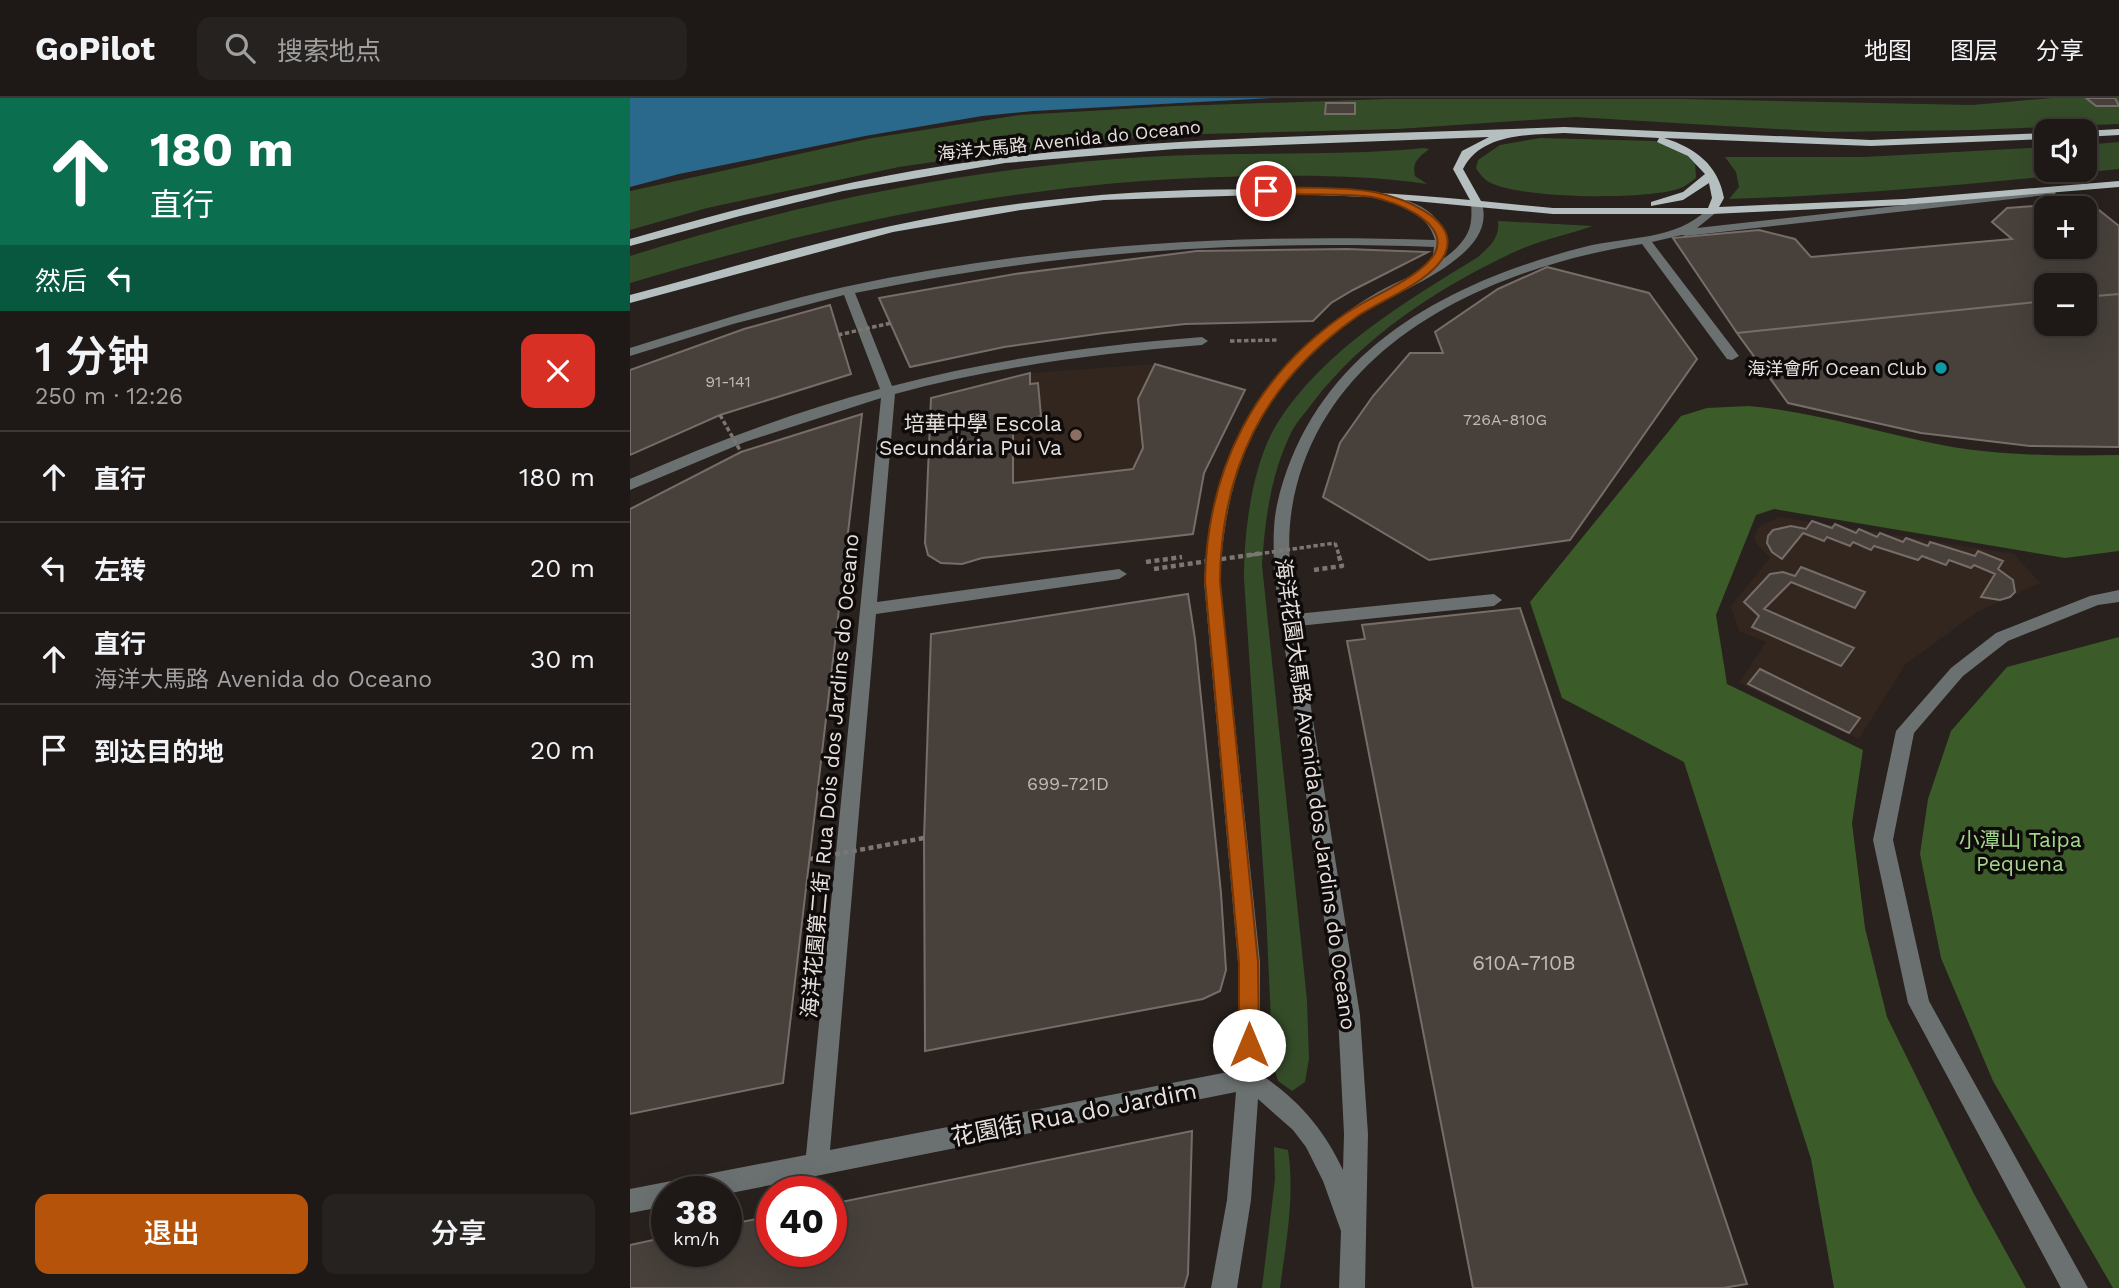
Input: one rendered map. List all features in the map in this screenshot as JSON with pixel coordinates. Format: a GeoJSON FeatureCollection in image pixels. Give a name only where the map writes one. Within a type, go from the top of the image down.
{"type":"FeatureCollection","features":[{"type":"Feature","properties":{"kind":"main road"},"geometry":{"type":"LineString","coordinates":[[2097,133],[2119,132]]}},
{"type":"Feature","properties":{"kind":"main road"},"geometry":{"type":"LineString","coordinates":[[1477,203],[1458,170],[1462,157],[1484,141],[1520,133],[1623,133],[1871,143],[2034,136]]}},
{"type":"Feature","properties":{"kind":"main road","name":"海洋大馬路 Avenida do Oceano"},"geometry":{"type":"LineString","coordinates":[[630,243],[799,197],[931,170],[1185,144],[1346,141],[1520,133]]}},
{"type":"Feature","properties":{"kind":"main road"},"geometry":{"type":"LineString","coordinates":[[630,299],[892,229],[1021,207],[1104,197],[1200,192],[1372,194],[1553,211],[1712,211],[1718,198],[1711,173],[1699,159],[1673,144],[1623,133]]}},
{"type":"Feature","properties":{"kind":"main road"},"geometry":{"type":"LineString","coordinates":[[1614,211],[1676,199],[1699,188],[1711,173]]}},
{"type":"Feature","properties":{"kind":"main road","name":"海洋花園大馬路 Avenida dos Jardins do Oceano"},"geometry":{"type":"LineString","coordinates":[[1712,211],[1904,202],[2073,190],[2119,184]]}},
{"type":"Feature","properties":{"kind":"street"},"geometry":{"type":"LineString","coordinates":[[1732,356],[1653,237],[2073,190]]}},
{"type":"Feature","properties":{"kind":"street"},"geometry":{"type":"LineString","coordinates":[[1372,194],[1401,202],[1424,214],[1439,229],[1442,244],[1434,262],[1414,278]]}},
{"type":"Feature","properties":{"kind":"street"},"geometry":{"type":"LineString","coordinates":[[1224,1288],[1239,1200],[1248,1079],[1249,962],[1213,594],[1213,553],[1219,506],[1228,471],[1242,440],[1258,411],[1278,384],[1320,340],[1350,315],[1438,266],[1466,244],[1475,232],[1477,203]]}},
{"type":"Feature","properties":{"kind":"street","name":"海洋花園大馬路 Avenida dos Jardins do Oceano"},"geometry":{"type":"LineString","coordinates":[[1353,1279],[1356,1134],[1349,1015],[1282,574],[1284,507],[1292,476],[1316,420],[1352,373],[1396,332],[1440,304],[1478,285],[1571,253],[1690,227],[1712,211]]}},
{"type":"Feature","properties":{"kind":"street"},"geometry":{"type":"LineString","coordinates":[[630,352],[746,316],[848,290],[992,262],[1147,244],[1301,238],[1442,244]]}},
{"type":"Feature","properties":{"kind":"street"},"geometry":{"type":"LineString","coordinates":[[848,290],[888,392]]}},
{"type":"Feature","properties":{"kind":"street"},"geometry":{"type":"LineString","coordinates":[[630,485],[797,416],[888,392],[975,371],[1087,351],[1202,341]]}},
{"type":"Feature","properties":{"kind":"street","name":"海洋花園第二街 Rua Dois dos Jardins do Oceano"},"geometry":{"type":"LineString","coordinates":[[817,1164],[888,392]]}},
{"type":"Feature","properties":{"kind":"street"},"geometry":{"type":"LineString","coordinates":[[868,609],[1119,574]]}},
{"type":"Feature","properties":{"kind":"street"},"geometry":{"type":"LineString","coordinates":[[2075,1288],[1919,1003],[1883,840],[1905,731],[1957,672],[2002,638],[2026,626],[2096,600],[2119,596]]}},
{"type":"Feature","properties":{"kind":"street"},"geometry":{"type":"LineString","coordinates":[[1289,621],[1494,600]]}},
{"type":"Feature","properties":{"kind":"street"},"geometry":{"type":"LineString","coordinates":[[1248,1079],[1292,1111],[1331,1166],[1351,1237],[1353,1279]]}},
{"type":"Feature","properties":{"kind":"street","name":"花園街 Rua do Jardim"},"geometry":{"type":"LineString","coordinates":[[742,1179],[1248,1079]]}},
{"type":"Feature","properties":{"kind":"street"},"geometry":{"type":"LineString","coordinates":[[630,1201],[651,1197]]}},
{"type":"Feature","properties":{"kind":"path"},"geometry":{"type":"LineString","coordinates":[[838,335],[891,323]]}},
{"type":"Feature","properties":{"kind":"path"},"geometry":{"type":"LineString","coordinates":[[1202,341],[1320,340]]}},
{"type":"Feature","properties":{"kind":"path"},"geometry":{"type":"LineString","coordinates":[[720,415],[741,452]]}},
{"type":"Feature","properties":{"kind":"path"},"geometry":{"type":"LineString","coordinates":[[1154,569],[1335,543],[1342,566]]}},
{"type":"Feature","properties":{"kind":"path"},"geometry":{"type":"LineString","coordinates":[[1119,574],[1118,566],[1213,553]]}},
{"type":"Feature","properties":{"kind":"path"},"geometry":{"type":"LineString","coordinates":[[810,859],[924,838]]}},
{"type":"Feature","properties":{"kind":"shaded area","name":"培華中學 Escola Secundária Pui Va"},"geometry":{"type":"Polygon","coordinates":[[[1155,364],[1245,390],[1204,473],[1193,534],[982,558],[962,564],[941,563],[928,555],[925,543],[931,398],[1030,373],[1155,364]]]}},
{"type":"Feature","properties":{"kind":"shaded area"},"geometry":{"type":"Polygon","coordinates":[[[1780,517],[2014,554],[2040,583],[1977,612],[1905,665],[1859,739],[1739,683],[1766,642],[1739,631],[1731,606],[1770,558],[1756,543],[1754,536],[1760,526],[1780,517]]]}},
{"type":"Feature","properties":{"kind":"green space"},"geometry":{"type":"Polygon","coordinates":[[[2052,98],[2119,98],[2119,124],[2097,125],[2097,119],[2034,119],[2034,127],[1827,132],[1575,117],[1398,129],[1165,135],[1001,152],[899,167],[707,208],[630,230],[630,191],[872,138],[1019,115],[1175,106],[1388,99],[1683,99],[1972,105],[2052,98]]]}},
{"type":"Feature","properties":{"kind":"green space"},"geometry":{"type":"Polygon","coordinates":[[[1540,138],[1655,141],[1680,151],[1695,161],[1696,178],[1681,188],[1661,193],[1559,195],[1496,185],[1484,178],[1476,168],[1478,160],[1500,145],[1540,138]]]}},
{"type":"Feature","properties":{"kind":"green space"},"geometry":{"type":"Polygon","coordinates":[[[2119,142],[2119,169],[2097,171],[2097,144],[2119,142]]]}},
{"type":"Feature","properties":{"kind":"green space"},"geometry":{"type":"Polygon","coordinates":[[[2034,148],[2034,178],[1827,195],[1729,199],[1739,187],[1736,172],[1725,157],[1864,157],[2034,148]]]}},
{"type":"Feature","properties":{"kind":"green space"},"geometry":{"type":"Polygon","coordinates":[[[1429,149],[1417,161],[1414,171],[1415,176],[1427,184],[1350,177],[1273,176],[1145,181],[1070,188],[922,210],[776,243],[630,283],[630,256],[820,204],[948,179],[1079,162],[1144,157],[1429,149]]]}},
{"type":"Feature","properties":{"kind":"green space"},"geometry":{"type":"Polygon","coordinates":[[[1498,221],[1593,226],[1531,245],[1484,267],[1430,298],[1379,335],[1334,377],[1297,424],[1285,447],[1274,480],[1267,513],[1262,565],[1307,1000],[1309,1059],[1305,1082],[1292,1091],[1278,1081],[1273,1064],[1244,578],[1251,498],[1269,439],[1297,396],[1319,372],[1368,329],[1478,257],[1496,237],[1498,221]]]}},
{"type":"Feature","properties":{"kind":"green space"},"geometry":{"type":"Polygon","coordinates":[[[1748,406],[1818,416],[1955,447],[2002,453],[2119,455],[2119,551],[2065,558],[1774,509],[1756,515],[1716,615],[1727,684],[1863,750],[1852,823],[1865,928],[1887,1017],[1974,1194],[2026,1288],[1834,1288],[1811,1159],[1684,762],[1562,698],[1530,602],[1681,416],[1707,408],[1748,406]]]}},
{"type":"Feature","properties":{"kind":"green space","name":"小潭山 Taipa Pequena"},"geometry":{"type":"Polygon","coordinates":[[[2119,637],[2119,1288],[2113,1288],[1993,1081],[1941,958],[1920,854],[1928,799],[1951,731],[2007,667],[2119,637]]]}},
{"type":"Feature","properties":{"kind":"green space"},"geometry":{"type":"Polygon","coordinates":[[[1274,1147],[1288,1150],[1291,1184],[1289,1219],[1280,1288],[1262,1288],[1275,1179],[1274,1147]]]}},
{"type":"Feature","properties":{"kind":"water"},"geometry":{"type":"Polygon","coordinates":[[[630,98],[1272,98],[982,116],[865,136],[679,174],[630,187],[630,98]]]}},
{"type":"Feature","properties":{"kind":"building"},"geometry":{"type":"Polygon","coordinates":[[[2086,98],[2115,98],[2119,106],[2096,106],[2086,98]]]}},
{"type":"Feature","properties":{"kind":"building"},"geometry":{"type":"Polygon","coordinates":[[[1326,103],[1355,103],[1355,114],[1325,114],[1326,103]]]}},
{"type":"Feature","properties":{"kind":"building"},"geometry":{"type":"Polygon","coordinates":[[[2034,206],[2034,259],[2097,259],[2097,208],[2119,226],[2119,294],[2097,296],[2097,273],[2034,273],[2034,302],[1737,333],[1673,238],[1759,230],[1795,239],[1811,257],[2012,239],[1992,222],[2007,208],[2034,206]]]}},
{"type":"Feature","properties":{"kind":"building"},"geometry":{"type":"Polygon","coordinates":[[[1347,249],[1428,252],[1331,303],[1313,321],[1185,324],[1104,333],[1004,347],[910,367],[879,298],[1015,274],[1197,251],[1347,249]]]}},
{"type":"Feature","properties":{"kind":"building"},"geometry":{"type":"Polygon","coordinates":[[[1547,267],[1649,293],[1697,359],[1570,540],[1429,560],[1323,497],[1340,443],[1373,396],[1410,353],[1443,353],[1435,332],[1498,289],[1547,267]]]}},
{"type":"Feature","properties":{"kind":"building","name":"海洋會所 Ocean Club"},"geometry":{"type":"Polygon","coordinates":[[[2119,294],[2119,447],[2030,446],[1921,433],[1788,403],[1737,333],[2034,302],[2034,336],[2097,336],[2097,296],[2119,294]]]}},
{"type":"Feature","properties":{"kind":"building"},"geometry":{"type":"Polygon","coordinates":[[[830,305],[851,374],[720,415],[630,455],[630,370],[744,329],[830,305]]]}},
{"type":"Feature","properties":{"kind":"building","name":"培華中學 Escola Secundária Pui Va"},"geometry":{"type":"Polygon","coordinates":[[[1155,364],[1245,390],[1204,473],[1193,534],[982,558],[962,564],[941,563],[928,555],[925,543],[931,398],[1030,373],[1030,384],[1038,383],[1041,416],[1013,424],[1013,483],[1133,469],[1143,448],[1138,399],[1155,364]]]}},
{"type":"Feature","properties":{"kind":"building"},"geometry":{"type":"Polygon","coordinates":[[[862,414],[783,1083],[630,1114],[630,509],[741,452],[862,414]]]}},
{"type":"Feature","properties":{"kind":"building"},"geometry":{"type":"Polygon","coordinates":[[[1812,521],[1832,528],[1835,524],[1856,533],[1859,529],[1877,537],[1880,533],[1903,542],[1906,538],[1928,546],[1930,542],[1975,556],[1978,551],[2003,561],[1998,569],[2013,580],[2015,592],[2000,600],[1981,597],[1995,574],[1974,565],[1971,568],[1949,560],[1946,565],[1922,556],[1918,560],[1874,546],[1871,550],[1853,542],[1850,546],[1827,537],[1824,541],[1803,533],[1782,559],[1772,552],[1767,543],[1773,530],[1791,526],[1806,529],[1812,521]]]}},
{"type":"Feature","properties":{"kind":"building"},"geometry":{"type":"Polygon","coordinates":[[[1801,567],[1865,592],[1855,608],[1791,582],[1764,609],[1854,648],[1841,666],[1752,627],[1759,616],[1744,602],[1770,574],[1783,572],[1795,576],[1801,567]]]}},
{"type":"Feature","properties":{"kind":"building"},"geometry":{"type":"Polygon","coordinates":[[[1188,594],[1221,893],[1226,970],[1220,991],[1203,999],[925,1051],[924,838],[931,634],[1188,594]]]}},
{"type":"Feature","properties":{"kind":"building"},"geometry":{"type":"Polygon","coordinates":[[[1520,608],[1747,1284],[1723,1288],[1473,1288],[1347,641],[1365,639],[1362,625],[1520,608]]]}},
{"type":"Feature","properties":{"kind":"building"},"geometry":{"type":"Polygon","coordinates":[[[1760,669],[1860,718],[1849,733],[1748,684],[1760,669]]]}},
{"type":"Feature","properties":{"kind":"building"},"geometry":{"type":"Polygon","coordinates":[[[1192,1131],[1188,1274],[1184,1288],[630,1288],[630,1245],[651,1240],[651,1267],[742,1267],[742,1222],[756,1219],[756,1267],[847,1267],[847,1201],[1192,1131]]]}},
{"type":"Feature","properties":{"kind":"place","name":"海洋會所 Ocean Club"},"geometry":{"type":"Point","coordinates":[1941,368]}},
{"type":"Feature","properties":{"kind":"place","name":"培華中學 Escola Secundária Pui Va"},"geometry":{"type":"Point","coordinates":[1076,435]}},
{"type":"Feature","properties":{"kind":"route"},"geometry":{"type":"LineString","coordinates":[[1249,1045],[1249,962],[1212,581],[1213,543],[1219,506],[1228,471],[1242,440],[1258,411],[1278,384],[1310,349],[1350,315],[1425,271],[1434,262],[1442,244],[1439,229],[1433,221],[1414,207],[1401,202],[1372,194],[1266,191]]}}]}
